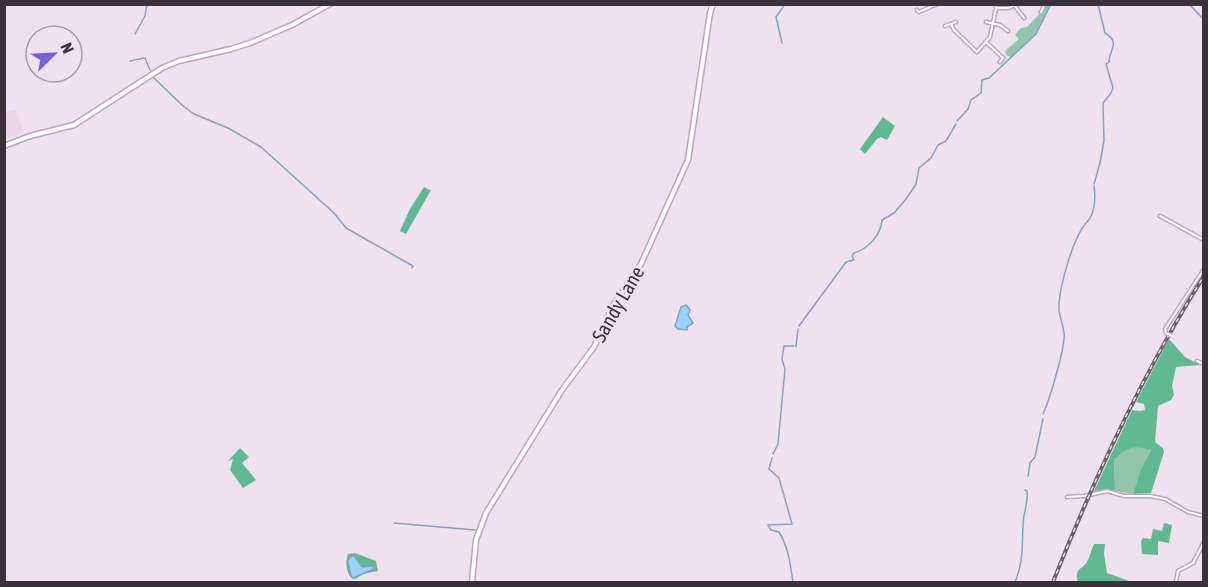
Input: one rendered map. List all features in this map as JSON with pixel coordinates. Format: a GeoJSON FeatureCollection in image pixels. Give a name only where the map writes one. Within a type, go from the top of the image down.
{"type":"FeatureCollection","features":[{"type":"Feature","properties":{"kind":"street"},"geometry":{"type":"LineString","coordinates":[[4,146],[86,119],[162,68],[179,61],[231,50],[292,25],[330,4]]}},
{"type":"Feature","properties":{"kind":"street","name":"Sandy Lane"},"geometry":{"type":"LineString","coordinates":[[472,582],[476,540],[486,513],[562,390],[594,347],[613,306],[641,264],[680,183],[688,160],[713,4]]}},
{"type":"Feature","properties":{"kind":"street"},"geometry":{"type":"LineString","coordinates":[[919,12],[934,5]]}},
{"type":"Feature","properties":{"kind":"street"},"geometry":{"type":"LineString","coordinates":[[951,24],[976,53],[986,42],[994,24],[997,6],[1015,5],[1023,17]]}},
{"type":"Feature","properties":{"kind":"street"},"geometry":{"type":"LineString","coordinates":[[1041,12],[1044,5]]}},
{"type":"Feature","properties":{"kind":"street"},"geometry":{"type":"LineString","coordinates":[[945,26],[956,22]]}},
{"type":"Feature","properties":{"kind":"street"},"geometry":{"type":"LineString","coordinates":[[986,22],[1008,31]]}},
{"type":"Feature","properties":{"kind":"street"},"geometry":{"type":"LineString","coordinates":[[986,42],[1004,57],[1000,62]]}},
{"type":"Feature","properties":{"kind":"street"},"geometry":{"type":"LineString","coordinates":[[1160,216],[1203,240]]}},
{"type":"Feature","properties":{"kind":"street"},"geometry":{"type":"LineString","coordinates":[[1172,336],[1165,329],[1203,269]]}},
{"type":"Feature","properties":{"kind":"street"},"geometry":{"type":"LineString","coordinates":[[1197,361],[1203,364]]}},
{"type":"Feature","properties":{"kind":"street"},"geometry":{"type":"LineString","coordinates":[[1067,497],[1107,491],[1124,496],[1150,496],[1165,499],[1188,512],[1203,516]]}},
{"type":"Feature","properties":{"kind":"street"},"geometry":{"type":"LineString","coordinates":[[1176,582],[1178,571],[1193,563],[1203,542]]}},
{"type":"Feature","properties":{"kind":"shaded area"},"geometry":{"type":"Polygon","coordinates":[[[15,109],[25,133],[5,139],[5,113],[15,109]]]}},
{"type":"Feature","properties":{"kind":"green space"},"geometry":{"type":"Polygon","coordinates":[[[1048,5],[1051,5],[1036,34],[1012,57],[1007,56],[1005,51],[1019,39],[1015,35],[1021,28],[1027,27],[1048,5]]]}},
{"type":"Feature","properties":{"kind":"green space"},"geometry":{"type":"Polygon","coordinates":[[[883,117],[895,126],[887,140],[881,137],[877,139],[865,154],[860,149],[883,117]]]}},
{"type":"Feature","properties":{"kind":"green space"},"geometry":{"type":"Polygon","coordinates":[[[424,187],[431,190],[406,234],[400,231],[424,187]]]}},
{"type":"Feature","properties":{"kind":"green space"},"geometry":{"type":"Polygon","coordinates":[[[1169,339],[1185,357],[1200,365],[1176,367],[1172,386],[1174,395],[1171,400],[1158,406],[1155,442],[1163,448],[1164,452],[1151,493],[1133,494],[1140,471],[1151,450],[1139,448],[1131,448],[1114,460],[1115,491],[1107,489],[1094,491],[1132,410],[1145,410],[1144,404],[1136,402],[1169,339]]]}},
{"type":"Feature","properties":{"kind":"green space"},"geometry":{"type":"Polygon","coordinates":[[[1140,447],[1151,450],[1140,471],[1133,494],[1115,491],[1114,460],[1126,448],[1140,447]]]}},
{"type":"Feature","properties":{"kind":"green space"},"geometry":{"type":"Polygon","coordinates":[[[240,448],[249,457],[242,463],[256,480],[243,488],[230,470],[233,459],[228,461],[240,448]]]}},
{"type":"Feature","properties":{"kind":"green space"},"geometry":{"type":"Polygon","coordinates":[[[1164,523],[1172,525],[1169,543],[1158,541],[1158,555],[1142,554],[1141,541],[1143,538],[1151,539],[1153,529],[1162,531],[1164,523]]]}},
{"type":"Feature","properties":{"kind":"green space"},"geometry":{"type":"Polygon","coordinates":[[[1094,544],[1105,544],[1107,573],[1132,582],[1078,582],[1078,572],[1087,562],[1094,544]]]}},
{"type":"Feature","properties":{"kind":"green space"},"geometry":{"type":"Polygon","coordinates":[[[355,553],[376,561],[378,571],[362,574],[356,579],[351,578],[346,560],[348,554],[355,553]]]}},
{"type":"Feature","properties":{"kind":"water"},"geometry":{"type":"Polygon","coordinates":[[[686,305],[690,310],[688,315],[693,323],[687,327],[687,330],[678,329],[675,326],[681,307],[686,305]]]}},
{"type":"Feature","properties":{"kind":"water"},"geometry":{"type":"Polygon","coordinates":[[[354,556],[362,567],[373,566],[374,569],[353,578],[348,561],[354,556]]]}},
{"type":"Feature","properties":{"kind":"waterway"},"geometry":{"type":"LineString","coordinates":[[135,34],[145,16],[147,4]]}},
{"type":"Feature","properties":{"kind":"waterway"},"geometry":{"type":"LineString","coordinates":[[782,43],[776,17],[785,4]]}},
{"type":"Feature","properties":{"kind":"waterway"},"geometry":{"type":"LineString","coordinates":[[957,121],[968,109],[971,100],[981,93],[982,80],[989,78],[1036,34],[1051,4]]}},
{"type":"Feature","properties":{"kind":"waterway"},"geometry":{"type":"LineString","coordinates":[[1094,184],[1104,141],[1103,103],[1113,88],[1106,64],[1109,62],[1113,43],[1110,36],[1105,33],[1098,4]]}},
{"type":"Feature","properties":{"kind":"waterway"},"geometry":{"type":"LineString","coordinates":[[1189,4],[1204,20]]}},
{"type":"Feature","properties":{"kind":"waterway"},"geometry":{"type":"LineString","coordinates":[[130,61],[144,58]]}},
{"type":"Feature","properties":{"kind":"waterway"},"geometry":{"type":"LineString","coordinates":[[145,58],[150,70]]}},
{"type":"Feature","properties":{"kind":"waterway"},"geometry":{"type":"LineString","coordinates":[[153,77],[194,114],[228,128],[261,147],[334,213],[346,228],[413,266],[412,268]]}},
{"type":"Feature","properties":{"kind":"waterway"},"geometry":{"type":"LineString","coordinates":[[799,326],[846,262],[854,260],[852,256],[854,253],[873,241],[882,220],[894,213],[906,199],[916,184],[919,168],[931,158],[938,145],[946,141],[956,124]]}},
{"type":"Feature","properties":{"kind":"waterway"},"geometry":{"type":"LineString","coordinates":[[1087,222],[1092,215],[1094,205],[1094,186]]}},
{"type":"Feature","properties":{"kind":"waterway"},"geometry":{"type":"LineString","coordinates":[[1043,414],[1064,340],[1059,310],[1064,278],[1071,252],[1086,223]]}},
{"type":"Feature","properties":{"kind":"waterway"},"geometry":{"type":"LineString","coordinates":[[796,347],[798,329]]}},
{"type":"Feature","properties":{"kind":"waterway"},"geometry":{"type":"LineString","coordinates":[[773,454],[778,444],[785,369],[782,359],[784,346],[794,346]]}},
{"type":"Feature","properties":{"kind":"waterway"},"geometry":{"type":"LineString","coordinates":[[1028,476],[1030,463],[1035,457],[1043,419]]}},
{"type":"Feature","properties":{"kind":"waterway"},"geometry":{"type":"LineString","coordinates":[[772,458],[769,469],[779,478],[792,524],[768,525],[771,530],[779,532],[785,544],[793,582]]}},
{"type":"Feature","properties":{"kind":"waterway"},"geometry":{"type":"LineString","coordinates":[[1015,582],[1021,557],[1027,503],[1027,491],[1025,490]]}},
{"type":"Feature","properties":{"kind":"waterway"},"geometry":{"type":"LineString","coordinates":[[394,523],[475,530]]}},
{"type":"Feature","properties":{"kind":"railway"},"geometry":{"type":"LineString","coordinates":[[1053,582],[1086,503],[1140,387],[1204,276]]}}]}
